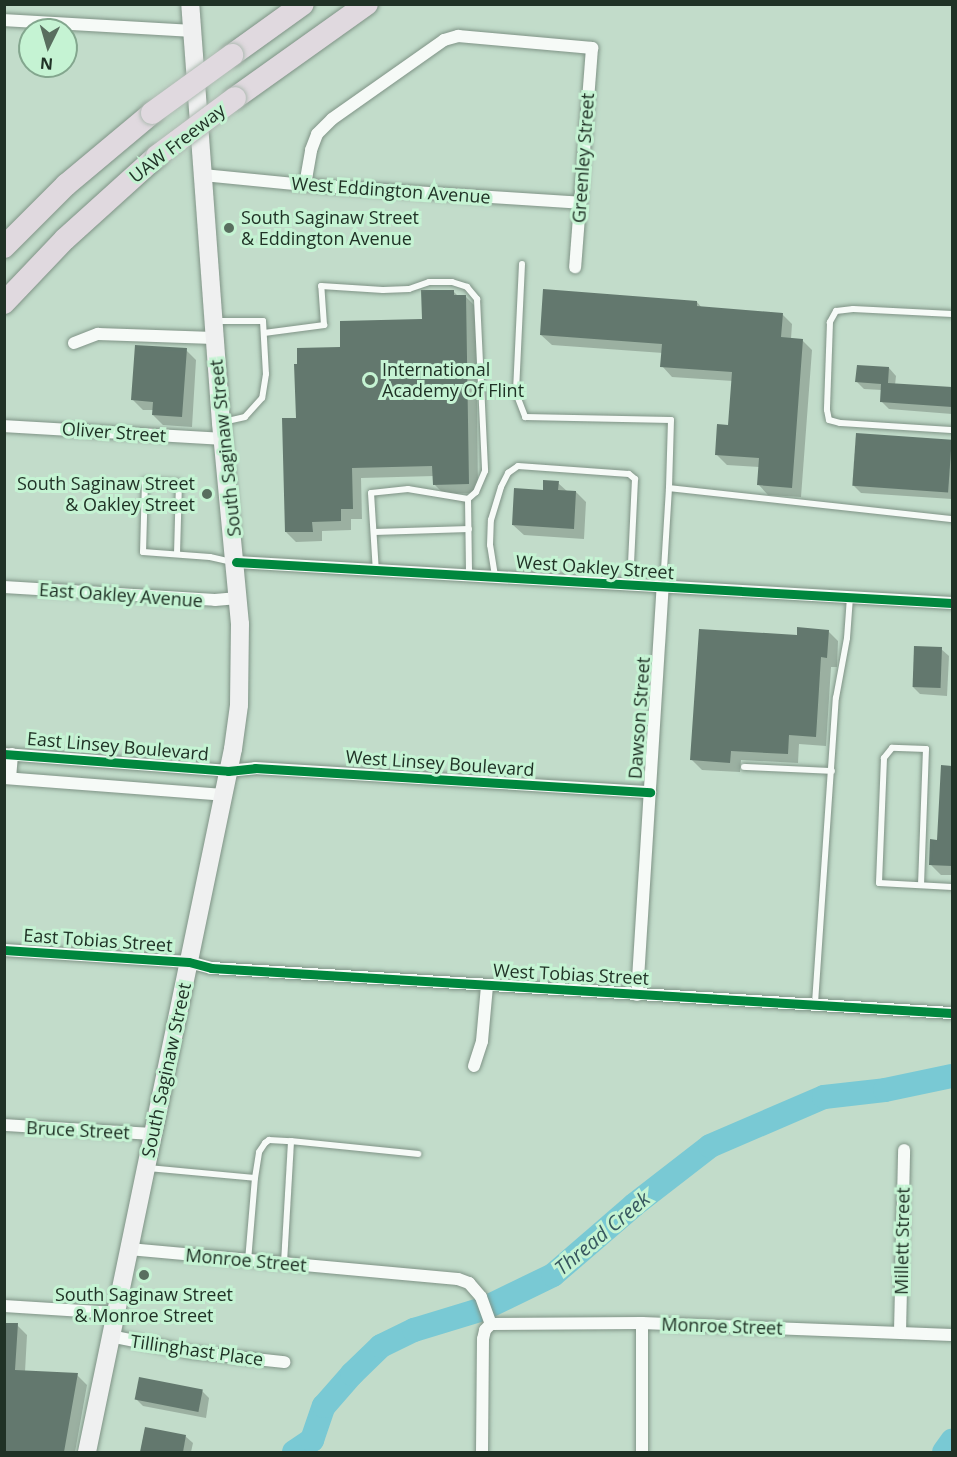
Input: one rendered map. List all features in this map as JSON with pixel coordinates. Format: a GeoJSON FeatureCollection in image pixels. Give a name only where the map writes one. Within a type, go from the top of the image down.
{"type":"FeatureCollection","features":[{"type":"Feature","properties":{"kind":"highway","name":"UAW Freeway"},"geometry":{"type":"LineString","coordinates":[[4,247],[66,185],[152,113],[303,4]]}},
{"type":"Feature","properties":{"kind":"highway","name":"UAW Freeway"},"geometry":{"type":"LineString","coordinates":[[4,303],[65,239],[158,156],[367,4]]}},
{"type":"Feature","properties":{"kind":"main road","name":"South Saginaw Street"},"geometry":{"type":"LineString","coordinates":[[87,1452],[151,1134],[224,795],[234,743],[240,676],[236,562],[222,431],[190,4]]}},
{"type":"Feature","properties":{"kind":"street"},"geometry":{"type":"LineString","coordinates":[[4,20],[192,31]]}},
{"type":"Feature","properties":{"kind":"street","name":"Greenley Street"},"geometry":{"type":"LineString","coordinates":[[305,185],[317,134],[332,119],[444,40],[458,36],[592,48],[575,267]]}},
{"type":"Feature","properties":{"kind":"street","name":"West Eddington Avenue"},"geometry":{"type":"LineString","coordinates":[[202,175],[305,185],[580,203]]}},
{"type":"Feature","properties":{"kind":"street"},"geometry":{"type":"LineString","coordinates":[[74,343],[98,334],[214,329]]}},
{"type":"Feature","properties":{"kind":"street","name":"Oliver Street"},"geometry":{"type":"LineString","coordinates":[[4,426],[222,431]]}},
{"type":"Feature","properties":{"kind":"street","name":"West Oakley Street"},"geometry":{"type":"LineString","coordinates":[[236,562],[376,572],[952,603]]}},
{"type":"Feature","properties":{"kind":"street","name":"East Oakley Avenue"},"geometry":{"type":"LineString","coordinates":[[4,587],[215,600],[238,598]]}},
{"type":"Feature","properties":{"kind":"street","name":"Dawson Street"},"geometry":{"type":"LineString","coordinates":[[637,995],[663,587]]}},
{"type":"Feature","properties":{"kind":"street","name":"East Linsey Boulevard"},"geometry":{"type":"LineString","coordinates":[[224,795],[7,778],[8,754],[228,771]]}},
{"type":"Feature","properties":{"kind":"street","name":"West Linsey Boulevard"},"geometry":{"type":"LineString","coordinates":[[228,771],[255,768],[650,792]]}},
{"type":"Feature","properties":{"kind":"street","name":"East Tobias Street"},"geometry":{"type":"LineString","coordinates":[[4,950],[189,962]]}},
{"type":"Feature","properties":{"kind":"street","name":"West Tobias Street"},"geometry":{"type":"LineString","coordinates":[[189,962],[211,968],[952,1013]]}},
{"type":"Feature","properties":{"kind":"street"},"geometry":{"type":"LineString","coordinates":[[474,1066],[482,1041],[487,986]]}},
{"type":"Feature","properties":{"kind":"street","name":"Bruce Street"},"geometry":{"type":"LineString","coordinates":[[4,1125],[151,1134]]}},
{"type":"Feature","properties":{"kind":"street","name":"Millett Street"},"geometry":{"type":"LineString","coordinates":[[900,1332],[904,1150]]}},
{"type":"Feature","properties":{"kind":"street","name":"Monroe Street"},"geometry":{"type":"LineString","coordinates":[[129,1249],[458,1279],[469,1283],[481,1297],[491,1324],[642,1323],[952,1335]]}},
{"type":"Feature","properties":{"kind":"street"},"geometry":{"type":"LineString","coordinates":[[4,1305],[115,1313]]}},
{"type":"Feature","properties":{"kind":"street"},"geometry":{"type":"LineString","coordinates":[[642,1323],[642,1452]]}},
{"type":"Feature","properties":{"kind":"street"},"geometry":{"type":"LineString","coordinates":[[482,1452],[483,1339],[485,1330],[491,1324]]}},
{"type":"Feature","properties":{"kind":"street","name":"Tillinghast Place"},"geometry":{"type":"LineString","coordinates":[[110,1336],[190,1352],[284,1362]]}},
{"type":"Feature","properties":{"kind":"lane"},"geometry":{"type":"LineString","coordinates":[[522,264],[516,393],[525,417],[671,420],[663,587]]}},
{"type":"Feature","properties":{"kind":"lane"},"geometry":{"type":"LineString","coordinates":[[264,333],[324,326],[321,286],[409,289],[429,282],[452,282],[467,287],[477,299],[485,471],[476,492],[468,498],[408,489],[371,493],[376,572]]}},
{"type":"Feature","properties":{"kind":"lane"},"geometry":{"type":"LineString","coordinates":[[952,314],[853,309],[836,311],[830,322],[826,410],[829,420],[840,423],[952,430]]}},
{"type":"Feature","properties":{"kind":"lane"},"geometry":{"type":"LineString","coordinates":[[214,329],[263,321],[266,374],[262,398],[245,417],[222,431]]}},
{"type":"Feature","properties":{"kind":"lane"},"geometry":{"type":"LineString","coordinates":[[495,577],[490,545],[491,520],[508,472],[518,466],[629,474],[635,479],[630,585]]}},
{"type":"Feature","properties":{"kind":"lane"},"geometry":{"type":"LineString","coordinates":[[177,554],[178,483],[145,481],[143,552],[210,556],[236,562]]}},
{"type":"Feature","properties":{"kind":"lane"},"geometry":{"type":"LineString","coordinates":[[669,488],[952,519]]}},
{"type":"Feature","properties":{"kind":"lane"},"geometry":{"type":"LineString","coordinates":[[468,498],[469,576]]}},
{"type":"Feature","properties":{"kind":"lane"},"geometry":{"type":"LineString","coordinates":[[374,535],[470,529]]}},
{"type":"Feature","properties":{"kind":"lane"},"geometry":{"type":"LineString","coordinates":[[815,1003],[836,698],[847,638],[850,597]]}},
{"type":"Feature","properties":{"kind":"lane"},"geometry":{"type":"LineString","coordinates":[[921,885],[926,749],[892,748],[884,758],[879,883],[952,887]]}},
{"type":"Feature","properties":{"kind":"lane"},"geometry":{"type":"LineString","coordinates":[[744,767],[832,771]]}},
{"type":"Feature","properties":{"kind":"lane"},"geometry":{"type":"LineString","coordinates":[[248,1261],[259,1152],[269,1140],[418,1154]]}},
{"type":"Feature","properties":{"kind":"lane"},"geometry":{"type":"LineString","coordinates":[[284,1263],[291,1141]]}},
{"type":"Feature","properties":{"kind":"lane"},"geometry":{"type":"LineString","coordinates":[[144,1168],[255,1178]]}},
{"type":"Feature","properties":{"kind":"building"},"geometry":{"type":"Polygon","coordinates":[[[543,289],[697,301],[697,306],[783,313],[781,337],[803,339],[792,488],[757,485],[759,458],[715,455],[717,424],[728,425],[732,372],[660,367],[662,344],[540,335],[543,289]]]}},
{"type":"Feature","properties":{"kind":"building"},"geometry":{"type":"Polygon","coordinates":[[[421,290],[454,290],[454,295],[466,295],[469,484],[433,485],[432,466],[352,468],[353,509],[341,509],[341,521],[312,522],[313,532],[285,532],[282,418],[296,418],[294,364],[297,364],[297,348],[340,347],[340,321],[422,319],[421,290]]]}},
{"type":"Feature","properties":{"kind":"building"},"geometry":{"type":"Polygon","coordinates":[[[135,345],[187,348],[182,417],[152,415],[153,402],[131,400],[135,345]]]}},
{"type":"Feature","properties":{"kind":"building"},"geometry":{"type":"Polygon","coordinates":[[[857,365],[889,367],[888,383],[952,387],[952,407],[880,402],[881,384],[855,382],[857,365]]]}},
{"type":"Feature","properties":{"kind":"building"},"geometry":{"type":"Polygon","coordinates":[[[856,433],[952,440],[948,493],[852,486],[856,433]]]}},
{"type":"Feature","properties":{"kind":"building"},"geometry":{"type":"Polygon","coordinates":[[[543,480],[559,481],[558,490],[576,491],[574,529],[512,525],[514,488],[543,490],[543,480]]]}},
{"type":"Feature","properties":{"kind":"building"},"geometry":{"type":"Polygon","coordinates":[[[797,627],[829,630],[827,658],[821,657],[816,737],[789,735],[788,754],[731,751],[730,763],[690,760],[699,629],[797,635],[797,627]]]}},
{"type":"Feature","properties":{"kind":"building"},"geometry":{"type":"Polygon","coordinates":[[[914,646],[942,647],[941,688],[913,687],[914,646]]]}},
{"type":"Feature","properties":{"kind":"building"},"geometry":{"type":"Polygon","coordinates":[[[941,765],[952,766],[952,866],[929,865],[930,839],[937,840],[941,765]]]}},
{"type":"Feature","properties":{"kind":"building"},"geometry":{"type":"Polygon","coordinates":[[[4,1323],[18,1323],[15,1370],[78,1373],[64,1452],[4,1452],[4,1323]]]}},
{"type":"Feature","properties":{"kind":"building"},"geometry":{"type":"Polygon","coordinates":[[[139,1377],[203,1389],[198,1412],[135,1400],[139,1377]]]}},
{"type":"Feature","properties":{"kind":"building"},"geometry":{"type":"Polygon","coordinates":[[[145,1427],[186,1435],[183,1452],[140,1452],[145,1427]]]}},
{"type":"Feature","properties":{"kind":"waterway","name":"Thread Creek"},"geometry":{"type":"LineString","coordinates":[[294,1452],[312,1440],[324,1406],[381,1346],[414,1330],[483,1309],[553,1275],[634,1205],[710,1146],[824,1097],[885,1090],[952,1076]]}},
{"type":"Feature","properties":{"kind":"waterway","name":"Thread Creek"},"geometry":{"type":"LineString","coordinates":[[944,1452],[952,1441]]}},
{"type":"Feature","properties":{"kind":"cycle path"},"geometry":{"type":"LineString","coordinates":[[236,562],[952,603]]}},
{"type":"Feature","properties":{"kind":"cycle path"},"geometry":{"type":"LineString","coordinates":[[4,754],[228,771],[255,768],[650,792]]}},
{"type":"Feature","properties":{"kind":"cycle path"},"geometry":{"type":"LineString","coordinates":[[4,950],[189,962],[211,968],[952,1013]]}},
{"type":"Feature","properties":{"kind":"place","name":"South Saginaw Street & Eddington Avenue"},"geometry":{"type":"Point","coordinates":[229,228]}},
{"type":"Feature","properties":{"kind":"place","name":"International Academy Of Flint"},"geometry":{"type":"Point","coordinates":[370,380]}},
{"type":"Feature","properties":{"kind":"place","name":"South Saginaw Street & Oakley Street"},"geometry":{"type":"Point","coordinates":[207,494]}},
{"type":"Feature","properties":{"kind":"place","name":"South Saginaw Street & Monroe Street"},"geometry":{"type":"Point","coordinates":[144,1275]}}]}
